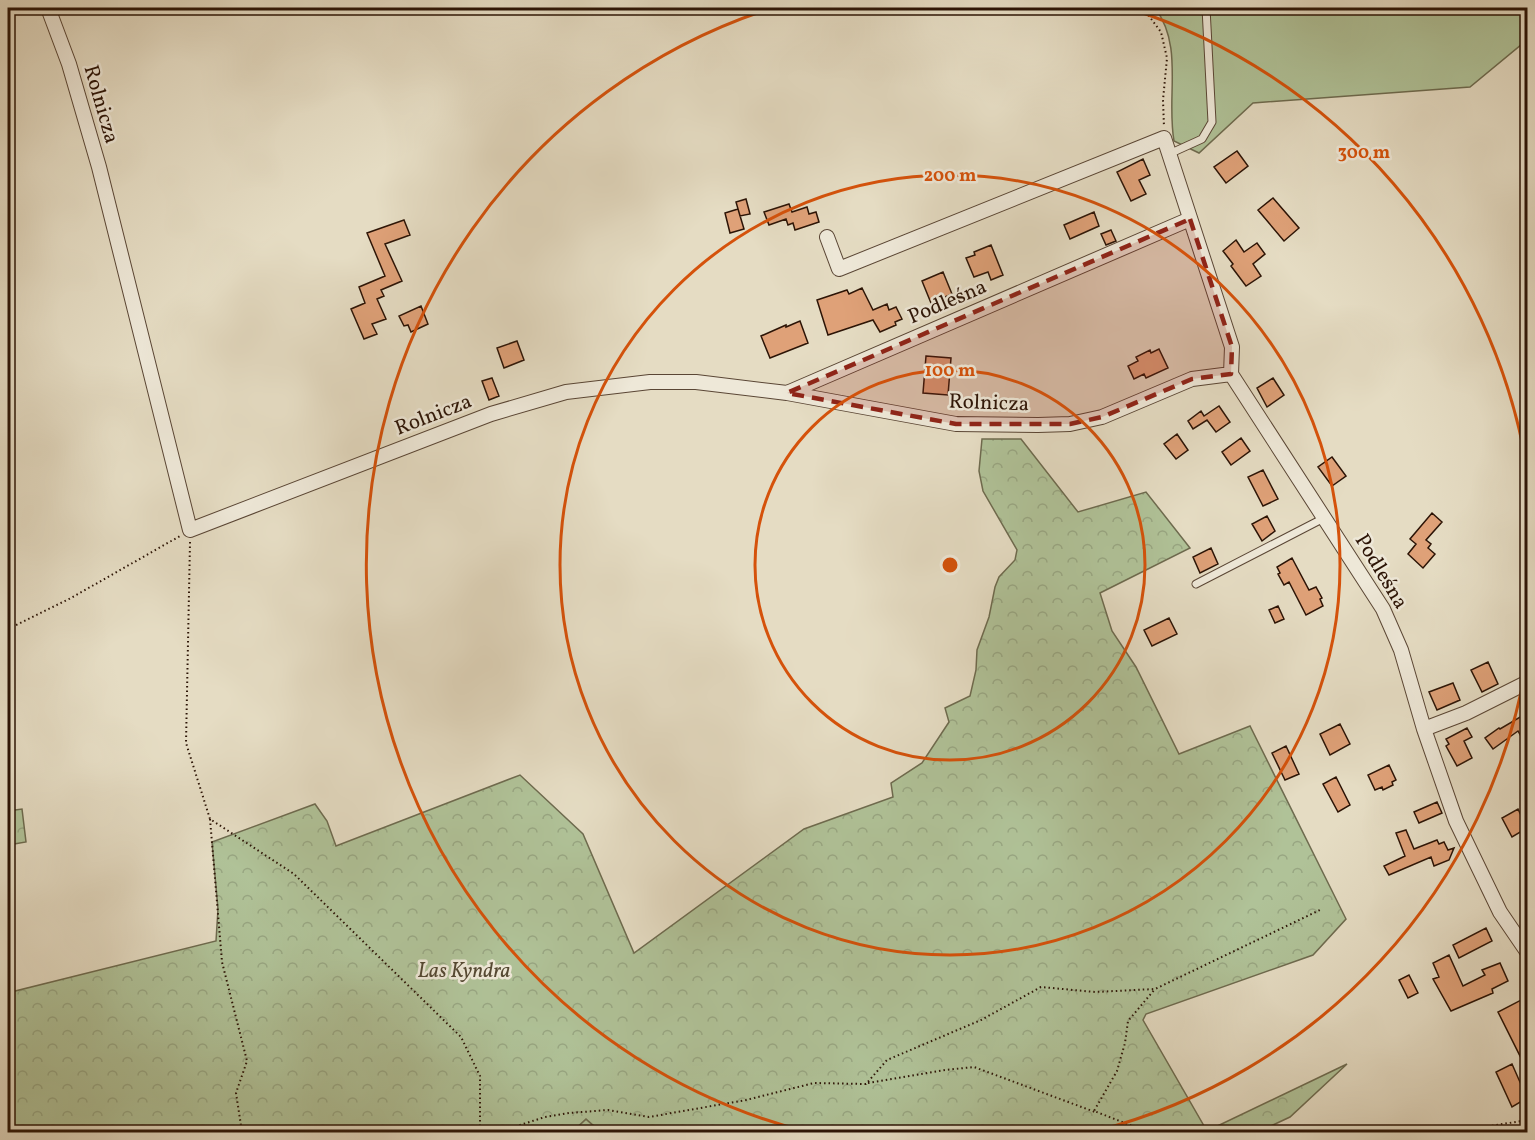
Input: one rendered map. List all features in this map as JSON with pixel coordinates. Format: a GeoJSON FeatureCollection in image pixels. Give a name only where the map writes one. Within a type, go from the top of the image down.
{"type":"FeatureCollection","features":[{"type":"Feature","properties":{"kind":"street","name":"Rolnicza"},"geometry":{"type":"LineString","coordinates":[[48,8],[69,64],[99,167],[190,530],[491,414],[566,392],[650,382],[696,382],[786,393],[956,424],[1070,424],[1102,417],[1192,379],[1231,374]]}},
{"type":"Feature","properties":{"kind":"street"},"geometry":{"type":"LineString","coordinates":[[826,237],[839,270],[1164,138],[1232,347],[1231,374]]}},
{"type":"Feature","properties":{"kind":"street","name":"Podleśna"},"geometry":{"type":"LineString","coordinates":[[786,393],[1190,219]]}},
{"type":"Feature","properties":{"kind":"street","name":"Podleśna"},"geometry":{"type":"LineString","coordinates":[[1231,374],[1383,609],[1401,650],[1424,729],[1456,820],[1500,912],[1527,953]]}},
{"type":"Feature","properties":{"kind":"street"},"geometry":{"type":"LineString","coordinates":[[1424,729],[1466,713],[1527,682]]}},
{"type":"Feature","properties":{"kind":"lane"},"geometry":{"type":"LineString","coordinates":[[1169,154],[1202,139],[1212,122],[1206,8]]}},
{"type":"Feature","properties":{"kind":"lane"},"geometry":{"type":"LineString","coordinates":[[1196,584],[1324,518]]}},
{"type":"Feature","properties":{"kind":"path"},"geometry":{"type":"LineString","coordinates":[[1143,8],[1161,32],[1167,58],[1163,100],[1164,138]]}},
{"type":"Feature","properties":{"kind":"path"},"geometry":{"type":"LineString","coordinates":[[8,629],[71,598],[190,530]]}},
{"type":"Feature","properties":{"kind":"path"},"geometry":{"type":"LineString","coordinates":[[190,530],[186,743],[210,819],[222,962],[247,1062],[236,1093],[242,1132]]}},
{"type":"Feature","properties":{"kind":"path"},"geometry":{"type":"LineString","coordinates":[[210,819],[294,874],[461,1037],[480,1076],[480,1132]]}},
{"type":"Feature","properties":{"kind":"path"},"geometry":{"type":"LineString","coordinates":[[866,1084],[887,1060],[981,1020],[1041,987],[1095,992],[1155,989],[1322,909]]}},
{"type":"Feature","properties":{"kind":"path"},"geometry":{"type":"LineString","coordinates":[[1095,1112],[1117,1071],[1128,1021],[1155,989]]}},
{"type":"Feature","properties":{"kind":"path"},"geometry":{"type":"LineString","coordinates":[[498,1132],[545,1117],[569,1113],[608,1110],[649,1117],[746,1100],[814,1083],[866,1084],[974,1067],[1148,1132]]}},
{"type":"Feature","properties":{"kind":"path"},"geometry":{"type":"LineString","coordinates":[[1452,1132],[1527,1120]]}},
{"type":"Feature","properties":{"kind":"highlighted area"},"geometry":{"type":"Polygon","coordinates":[[[1190,219],[1232,347],[1231,374],[1192,379],[1102,417],[1070,424],[956,424],[787,393],[1190,219]]]}},
{"type":"Feature","properties":{"kind":"green space"},"geometry":{"type":"Polygon","coordinates":[[[1155,8],[1527,8],[1527,40],[1470,87],[1253,103],[1199,153],[1174,141],[1172,55],[1164,23],[1155,8]]]}},
{"type":"Feature","properties":{"kind":"green space","name":"Las Kyndra"},"geometry":{"type":"Polygon","coordinates":[[[982,439],[1021,439],[1078,512],[1146,492],[1190,548],[1100,593],[1112,631],[1136,667],[1179,754],[1250,726],[1346,919],[1313,955],[1146,1014],[1143,1020],[1207,1131],[1347,1064],[1290,1117],[1260,1131],[1207,1132],[601,1132],[586,1119],[572,1132],[8,1132],[8,983],[11,992],[216,941],[218,909],[212,842],[315,804],[327,821],[336,846],[520,775],[583,834],[634,953],[804,829],[893,797],[891,783],[922,763],[949,722],[945,708],[970,696],[976,670],[977,650],[989,617],[995,587],[999,577],[1015,560],[1017,550],[983,491],[979,471],[982,439]]]}},
{"type":"Feature","properties":{"kind":"green space"},"geometry":{"type":"Polygon","coordinates":[[[22,809],[26,842],[8,845],[8,811],[22,809]]]}},
{"type":"Feature","properties":{"kind":"green space"},"geometry":{"type":"Polygon","coordinates":[[[586,1119],[600,1132],[572,1132],[586,1119]]]}},
{"type":"Feature","properties":{"kind":"building"},"geometry":{"type":"Polygon","coordinates":[[[1237,151],[1248,166],[1226,183],[1214,167],[1237,151]]]}},
{"type":"Feature","properties":{"kind":"building"},"geometry":{"type":"Polygon","coordinates":[[[1143,159],[1150,175],[1139,180],[1146,194],[1131,201],[1117,172],[1143,159]]]}},
{"type":"Feature","properties":{"kind":"building"},"geometry":{"type":"Polygon","coordinates":[[[1273,198],[1299,228],[1284,241],[1258,210],[1273,198]]]}},
{"type":"Feature","properties":{"kind":"building"},"geometry":{"type":"Polygon","coordinates":[[[746,199],[750,214],[740,216],[736,202],[746,199]]]}},
{"type":"Feature","properties":{"kind":"building"},"geometry":{"type":"Polygon","coordinates":[[[789,204],[792,212],[807,207],[809,214],[816,212],[819,222],[795,230],[793,223],[788,225],[786,219],[769,225],[764,212],[789,204]]]}},
{"type":"Feature","properties":{"kind":"building"},"geometry":{"type":"Polygon","coordinates":[[[738,209],[744,229],[730,233],[725,213],[738,209]]]}},
{"type":"Feature","properties":{"kind":"building"},"geometry":{"type":"Polygon","coordinates":[[[1094,212],[1099,226],[1070,239],[1064,225],[1094,212]]]}},
{"type":"Feature","properties":{"kind":"building"},"geometry":{"type":"Polygon","coordinates":[[[404,220],[410,235],[385,244],[402,281],[381,290],[384,296],[377,299],[386,319],[372,324],[377,334],[364,339],[351,309],[365,303],[359,287],[385,276],[367,233],[404,220]]]}},
{"type":"Feature","properties":{"kind":"building"},"geometry":{"type":"Polygon","coordinates":[[[1111,230],[1116,241],[1106,245],[1101,234],[1111,230]]]}},
{"type":"Feature","properties":{"kind":"building"},"geometry":{"type":"Polygon","coordinates":[[[1236,240],[1244,252],[1257,243],[1265,254],[1253,264],[1261,276],[1246,286],[1223,251],[1236,240]]]}},
{"type":"Feature","properties":{"kind":"building"},"geometry":{"type":"Polygon","coordinates":[[[991,245],[1003,275],[991,280],[988,272],[974,277],[966,258],[991,245]]]}},
{"type":"Feature","properties":{"kind":"building"},"geometry":{"type":"Polygon","coordinates":[[[943,272],[952,294],[931,303],[922,281],[943,272]]]}},
{"type":"Feature","properties":{"kind":"building"},"geometry":{"type":"Polygon","coordinates":[[[862,288],[873,310],[887,304],[889,310],[896,307],[902,319],[895,322],[896,325],[880,332],[873,320],[828,335],[817,300],[847,290],[849,294],[862,288]]]}},
{"type":"Feature","properties":{"kind":"building"},"geometry":{"type":"Polygon","coordinates":[[[421,306],[428,324],[411,332],[408,325],[404,326],[399,316],[421,306]]]}},
{"type":"Feature","properties":{"kind":"building"},"geometry":{"type":"Polygon","coordinates":[[[800,321],[808,343],[770,358],[761,336],[800,321]]]}},
{"type":"Feature","properties":{"kind":"building"},"geometry":{"type":"Polygon","coordinates":[[[517,341],[524,360],[504,368],[497,348],[517,341]]]}},
{"type":"Feature","properties":{"kind":"building"},"geometry":{"type":"Polygon","coordinates":[[[1159,349],[1168,368],[1146,378],[1144,374],[1134,379],[1128,366],[1138,361],[1136,357],[1150,350],[1151,353],[1159,349]]]}},
{"type":"Feature","properties":{"kind":"building"},"geometry":{"type":"Polygon","coordinates":[[[926,356],[951,358],[948,395],[923,393],[926,356]]]}},
{"type":"Feature","properties":{"kind":"building"},"geometry":{"type":"Polygon","coordinates":[[[492,378],[499,396],[489,400],[482,381],[492,378]]]}},
{"type":"Feature","properties":{"kind":"building"},"geometry":{"type":"Polygon","coordinates":[[[1273,378],[1284,395],[1267,407],[1257,388],[1273,378]]]}},
{"type":"Feature","properties":{"kind":"building"},"geometry":{"type":"Polygon","coordinates":[[[1219,406],[1230,422],[1216,432],[1207,420],[1193,429],[1188,421],[1201,411],[1204,416],[1219,406]]]}},
{"type":"Feature","properties":{"kind":"building"},"geometry":{"type":"Polygon","coordinates":[[[1177,434],[1188,450],[1176,459],[1164,444],[1177,434]]]}},
{"type":"Feature","properties":{"kind":"building"},"geometry":{"type":"Polygon","coordinates":[[[1241,438],[1250,451],[1231,465],[1222,452],[1241,438]]]}},
{"type":"Feature","properties":{"kind":"building"},"geometry":{"type":"Polygon","coordinates":[[[1332,457],[1346,476],[1332,486],[1318,467],[1332,457]]]}},
{"type":"Feature","properties":{"kind":"building"},"geometry":{"type":"Polygon","coordinates":[[[1263,470],[1278,499],[1263,506],[1248,477],[1263,470]]]}},
{"type":"Feature","properties":{"kind":"building"},"geometry":{"type":"Polygon","coordinates":[[[1432,513],[1442,522],[1426,540],[1431,544],[1428,548],[1435,554],[1423,568],[1408,554],[1416,544],[1410,539],[1432,513]]]}},
{"type":"Feature","properties":{"kind":"building"},"geometry":{"type":"Polygon","coordinates":[[[1267,516],[1275,531],[1262,541],[1252,524],[1267,516]]]}},
{"type":"Feature","properties":{"kind":"building"},"geometry":{"type":"Polygon","coordinates":[[[1211,548],[1218,564],[1200,573],[1193,557],[1211,548]]]}},
{"type":"Feature","properties":{"kind":"building"},"geometry":{"type":"Polygon","coordinates":[[[1292,558],[1309,590],[1316,587],[1322,598],[1320,599],[1323,606],[1306,615],[1289,582],[1284,585],[1278,574],[1280,573],[1277,567],[1292,558]]]}},
{"type":"Feature","properties":{"kind":"building"},"geometry":{"type":"Polygon","coordinates":[[[1278,606],[1284,619],[1275,623],[1269,610],[1278,606]]]}},
{"type":"Feature","properties":{"kind":"building"},"geometry":{"type":"Polygon","coordinates":[[[1169,618],[1177,634],[1152,646],[1144,630],[1169,618]]]}},
{"type":"Feature","properties":{"kind":"building"},"geometry":{"type":"Polygon","coordinates":[[[1488,662],[1498,684],[1482,692],[1471,670],[1488,662]]]}},
{"type":"Feature","properties":{"kind":"building"},"geometry":{"type":"Polygon","coordinates":[[[1453,683],[1460,700],[1437,710],[1429,692],[1453,683]]]}},
{"type":"Feature","properties":{"kind":"building"},"geometry":{"type":"Polygon","coordinates":[[[1527,713],[1527,747],[1518,731],[1493,749],[1485,738],[1527,713]]]}},
{"type":"Feature","properties":{"kind":"building"},"geometry":{"type":"Polygon","coordinates":[[[1340,724],[1350,744],[1330,755],[1320,734],[1340,724]]]}},
{"type":"Feature","properties":{"kind":"building"},"geometry":{"type":"Polygon","coordinates":[[[1467,728],[1472,737],[1464,741],[1472,758],[1457,766],[1446,746],[1449,744],[1446,739],[1467,728]]]}},
{"type":"Feature","properties":{"kind":"building"},"geometry":{"type":"Polygon","coordinates":[[[1286,746],[1299,774],[1285,780],[1272,753],[1286,746]]]}},
{"type":"Feature","properties":{"kind":"building"},"geometry":{"type":"Polygon","coordinates":[[[1389,765],[1396,780],[1392,782],[1393,785],[1383,790],[1382,787],[1375,790],[1368,775],[1389,765]]]}},
{"type":"Feature","properties":{"kind":"building"},"geometry":{"type":"Polygon","coordinates":[[[1336,777],[1350,805],[1338,812],[1323,784],[1336,777]]]}},
{"type":"Feature","properties":{"kind":"building"},"geometry":{"type":"Polygon","coordinates":[[[1437,802],[1442,813],[1419,823],[1414,812],[1437,802]]]}},
{"type":"Feature","properties":{"kind":"building"},"geometry":{"type":"Polygon","coordinates":[[[1518,809],[1527,828],[1512,837],[1502,818],[1518,809]]]}},
{"type":"Feature","properties":{"kind":"building"},"geometry":{"type":"Polygon","coordinates":[[[1406,830],[1414,849],[1437,840],[1439,844],[1444,842],[1448,850],[1454,848],[1449,860],[1434,866],[1431,857],[1389,875],[1384,866],[1405,856],[1396,833],[1406,830]]]}},
{"type":"Feature","properties":{"kind":"building"},"geometry":{"type":"Polygon","coordinates":[[[1486,928],[1492,941],[1459,958],[1453,945],[1486,928]]]}},
{"type":"Feature","properties":{"kind":"building"},"geometry":{"type":"Polygon","coordinates":[[[1449,955],[1463,986],[1485,975],[1482,970],[1500,963],[1508,981],[1492,989],[1493,993],[1451,1011],[1433,979],[1439,977],[1433,963],[1449,955]]]}},
{"type":"Feature","properties":{"kind":"building"},"geometry":{"type":"Polygon","coordinates":[[[1409,975],[1418,993],[1408,998],[1399,980],[1409,975]]]}},
{"type":"Feature","properties":{"kind":"building"},"geometry":{"type":"Polygon","coordinates":[[[1527,997],[1527,1070],[1498,1012],[1527,997]]]}},
{"type":"Feature","properties":{"kind":"building"},"geometry":{"type":"Polygon","coordinates":[[[1512,1064],[1527,1098],[1512,1107],[1496,1072],[1512,1064]]]}}]}
